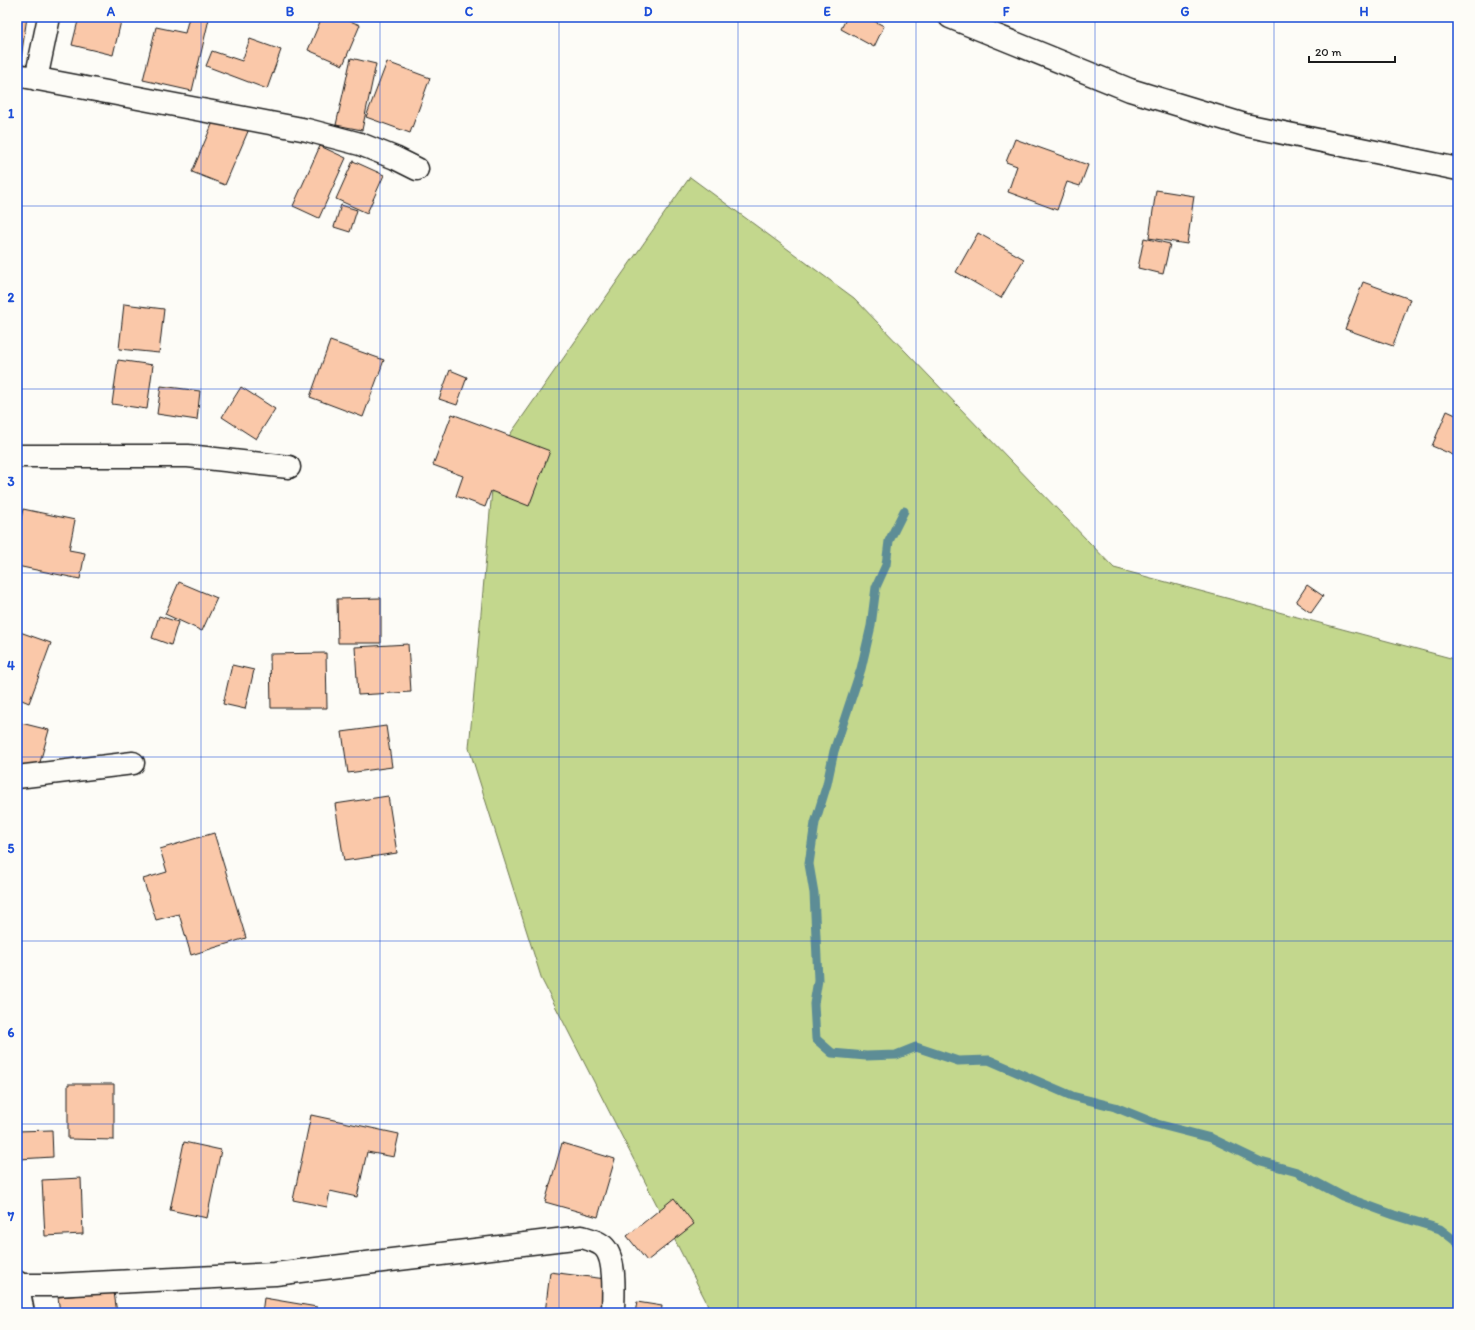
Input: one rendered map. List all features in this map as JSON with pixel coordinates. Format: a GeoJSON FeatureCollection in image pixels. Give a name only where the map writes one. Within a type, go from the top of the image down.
{"type":"FeatureCollection","features":[{"type":"Feature","properties":{"kind":"street"},"geometry":{"type":"LineString","coordinates":[[49,17],[27,77],[307,130],[360,144],[395,158],[417,169]]}},
{"type":"Feature","properties":{"kind":"street"},"geometry":{"type":"LineString","coordinates":[[950,17],[1130,90],[1245,125],[1458,170]]}},
{"type":"Feature","properties":{"kind":"street"},"geometry":{"type":"LineString","coordinates":[[17,456],[188,456],[289,467]]}},
{"type":"Feature","properties":{"kind":"street"},"geometry":{"type":"LineString","coordinates":[[17,777],[133,763]]}},
{"type":"Feature","properties":{"kind":"street"},"geometry":{"type":"LineString","coordinates":[[18,1285],[275,1274],[582,1237],[593,1240],[603,1246],[609,1255],[612,1265],[613,1313]]}},
{"type":"Feature","properties":{"kind":"street"},"geometry":{"type":"LineString","coordinates":[[17,1282],[23,1313]]}},
{"type":"Feature","properties":{"kind":"green space"},"geometry":{"type":"Polygon","coordinates":[[[690,177],[854,298],[1114,568],[1458,660],[1458,1313],[709,1313],[707,1303],[542,980],[469,748],[495,456],[690,177]]]}},
{"type":"Feature","properties":{"kind":"building"},"geometry":{"type":"Polygon","coordinates":[[[17,17],[27,17],[20,65],[17,65],[17,17]]]}},
{"type":"Feature","properties":{"kind":"building"},"geometry":{"type":"Polygon","coordinates":[[[79,17],[122,17],[113,55],[72,45],[79,17]]]}},
{"type":"Feature","properties":{"kind":"building"},"geometry":{"type":"Polygon","coordinates":[[[189,17],[202,17],[209,19],[192,91],[143,80],[156,27],[185,33],[189,17]]]}},
{"type":"Feature","properties":{"kind":"building"},"geometry":{"type":"Polygon","coordinates":[[[322,17],[340,17],[360,25],[343,65],[308,50],[322,17]]]}},
{"type":"Feature","properties":{"kind":"building"},"geometry":{"type":"Polygon","coordinates":[[[847,17],[866,17],[884,26],[874,47],[841,29],[847,17]]]}},
{"type":"Feature","properties":{"kind":"building"},"geometry":{"type":"Polygon","coordinates":[[[250,39],[281,50],[267,89],[206,66],[212,51],[242,61],[250,39]]]}},
{"type":"Feature","properties":{"kind":"building"},"geometry":{"type":"Polygon","coordinates":[[[351,58],[376,64],[362,130],[336,125],[351,58]]]}},
{"type":"Feature","properties":{"kind":"building"},"geometry":{"type":"Polygon","coordinates":[[[387,62],[430,78],[410,133],[366,117],[387,62]]]}},
{"type":"Feature","properties":{"kind":"building"},"geometry":{"type":"Polygon","coordinates":[[[216,115],[249,129],[225,185],[192,172],[216,115]]]}},
{"type":"Feature","properties":{"kind":"building"},"geometry":{"type":"Polygon","coordinates":[[[1015,139],[1088,165],[1080,186],[1067,182],[1057,210],[1008,192],[1017,166],[1006,162],[1015,139]]]}},
{"type":"Feature","properties":{"kind":"building"},"geometry":{"type":"Polygon","coordinates":[[[320,146],[346,158],[319,218],[293,206],[320,146]]]}},
{"type":"Feature","properties":{"kind":"building"},"geometry":{"type":"Polygon","coordinates":[[[353,161],[384,175],[367,213],[336,199],[353,161]]]}},
{"type":"Feature","properties":{"kind":"building"},"geometry":{"type":"Polygon","coordinates":[[[1156,190],[1194,196],[1187,244],[1149,238],[1156,190]]]}},
{"type":"Feature","properties":{"kind":"building"},"geometry":{"type":"Polygon","coordinates":[[[341,205],[357,210],[350,232],[334,227],[341,205]]]}},
{"type":"Feature","properties":{"kind":"building"},"geometry":{"type":"Polygon","coordinates":[[[978,233],[1024,259],[1001,298],[956,272],[978,233]]]}},
{"type":"Feature","properties":{"kind":"building"},"geometry":{"type":"Polygon","coordinates":[[[1144,238],[1170,244],[1163,274],[1138,268],[1144,238]]]}},
{"type":"Feature","properties":{"kind":"building"},"geometry":{"type":"Polygon","coordinates":[[[1363,282],[1410,299],[1393,346],[1345,329],[1363,282]]]}},
{"type":"Feature","properties":{"kind":"building"},"geometry":{"type":"Polygon","coordinates":[[[124,304],[164,309],[159,353],[119,349],[124,304]]]}},
{"type":"Feature","properties":{"kind":"building"},"geometry":{"type":"Polygon","coordinates":[[[330,341],[384,360],[363,417],[310,397],[330,341]]]}},
{"type":"Feature","properties":{"kind":"building"},"geometry":{"type":"Polygon","coordinates":[[[118,360],[153,365],[147,409],[112,404],[118,360]]]}},
{"type":"Feature","properties":{"kind":"building"},"geometry":{"type":"Polygon","coordinates":[[[450,370],[467,377],[457,405],[439,399],[450,370]]]}},
{"type":"Feature","properties":{"kind":"building"},"geometry":{"type":"Polygon","coordinates":[[[161,386],[200,391],[197,420],[157,414],[161,386]]]}},
{"type":"Feature","properties":{"kind":"building"},"geometry":{"type":"Polygon","coordinates":[[[241,387],[275,409],[256,439],[222,417],[241,387]]]}},
{"type":"Feature","properties":{"kind":"building"},"geometry":{"type":"Polygon","coordinates":[[[1447,411],[1458,416],[1458,457],[1432,446],[1447,411]]]}},
{"type":"Feature","properties":{"kind":"building"},"geometry":{"type":"Polygon","coordinates":[[[452,414],[550,451],[529,506],[491,491],[485,507],[456,496],[463,476],[433,465],[452,414]]]}},
{"type":"Feature","properties":{"kind":"building"},"geometry":{"type":"Polygon","coordinates":[[[23,509],[75,520],[69,550],[85,553],[80,579],[17,566],[17,538],[23,509]]]}},
{"type":"Feature","properties":{"kind":"building"},"geometry":{"type":"Polygon","coordinates":[[[179,582],[217,598],[202,631],[165,614],[179,582]]]}},
{"type":"Feature","properties":{"kind":"building"},"geometry":{"type":"Polygon","coordinates":[[[1307,585],[1323,596],[1311,613],[1296,602],[1307,585]]]}},
{"type":"Feature","properties":{"kind":"building"},"geometry":{"type":"Polygon","coordinates":[[[381,598],[381,643],[338,643],[337,599],[381,598]]]}},
{"type":"Feature","properties":{"kind":"building"},"geometry":{"type":"Polygon","coordinates":[[[159,616],[178,622],[171,645],[152,638],[159,616]]]}},
{"type":"Feature","properties":{"kind":"building"},"geometry":{"type":"Polygon","coordinates":[[[17,631],[51,643],[29,703],[17,698],[17,631]]]}},
{"type":"Feature","properties":{"kind":"building"},"geometry":{"type":"Polygon","coordinates":[[[408,644],[411,692],[358,695],[355,647],[408,644]]]}},
{"type":"Feature","properties":{"kind":"building"},"geometry":{"type":"Polygon","coordinates":[[[326,653],[327,708],[271,708],[270,654],[326,653]]]}},
{"type":"Feature","properties":{"kind":"building"},"geometry":{"type":"Polygon","coordinates":[[[232,665],[254,670],[245,709],[223,704],[232,665]]]}},
{"type":"Feature","properties":{"kind":"building"},"geometry":{"type":"Polygon","coordinates":[[[17,722],[49,730],[37,773],[17,767],[17,722]]]}},
{"type":"Feature","properties":{"kind":"building"},"geometry":{"type":"Polygon","coordinates":[[[386,726],[392,767],[348,773],[342,732],[386,726]]]}},
{"type":"Feature","properties":{"kind":"building"},"geometry":{"type":"Polygon","coordinates":[[[388,796],[397,853],[344,861],[335,804],[388,796]]]}},
{"type":"Feature","properties":{"kind":"building"},"geometry":{"type":"Polygon","coordinates":[[[214,833],[246,938],[191,955],[179,914],[156,920],[143,879],[167,872],[160,849],[214,833]]]}},
{"type":"Feature","properties":{"kind":"building"},"geometry":{"type":"Polygon","coordinates":[[[68,1084],[114,1084],[114,1140],[68,1139],[68,1084]]]}},
{"type":"Feature","properties":{"kind":"building"},"geometry":{"type":"Polygon","coordinates":[[[311,1115],[399,1134],[394,1157],[367,1152],[357,1197],[330,1191],[327,1207],[293,1200],[311,1115]]]}},
{"type":"Feature","properties":{"kind":"building"},"geometry":{"type":"Polygon","coordinates":[[[52,1130],[53,1157],[19,1159],[17,1131],[52,1130]]]}},
{"type":"Feature","properties":{"kind":"building"},"geometry":{"type":"Polygon","coordinates":[[[184,1142],[221,1150],[207,1218],[170,1210],[184,1142]]]}},
{"type":"Feature","properties":{"kind":"building"},"geometry":{"type":"Polygon","coordinates":[[[562,1143],[615,1159],[598,1217],[545,1202],[562,1143]]]}},
{"type":"Feature","properties":{"kind":"building"},"geometry":{"type":"Polygon","coordinates":[[[81,1178],[83,1234],[45,1236],[42,1180],[81,1178]]]}},
{"type":"Feature","properties":{"kind":"building"},"geometry":{"type":"Polygon","coordinates":[[[674,1198],[694,1224],[647,1261],[627,1236],[674,1198]]]}},
{"type":"Feature","properties":{"kind":"building"},"geometry":{"type":"Polygon","coordinates":[[[550,1272],[606,1279],[602,1313],[545,1313],[550,1272]]]}},
{"type":"Feature","properties":{"kind":"building"},"geometry":{"type":"Polygon","coordinates":[[[114,1292],[117,1313],[60,1313],[58,1297],[114,1292]]]}},
{"type":"Feature","properties":{"kind":"building"},"geometry":{"type":"Polygon","coordinates":[[[264,1298],[317,1307],[316,1313],[262,1313],[264,1298]]]}},
{"type":"Feature","properties":{"kind":"building"},"geometry":{"type":"Polygon","coordinates":[[[637,1302],[662,1306],[661,1313],[635,1313],[637,1302]]]}},
{"type":"Feature","properties":{"kind":"waterway"},"geometry":{"type":"LineString","coordinates":[[904,511],[889,541],[886,565],[876,587],[871,626],[861,669],[834,751],[827,784],[815,823],[809,864],[814,893],[818,980],[814,1004],[816,1039],[832,1053],[866,1056],[896,1055],[916,1047],[958,1061],[989,1060],[1072,1096],[1115,1107],[1157,1124],[1211,1138],[1261,1162],[1297,1172],[1342,1196],[1394,1215],[1440,1229],[1458,1243]]}}]}
